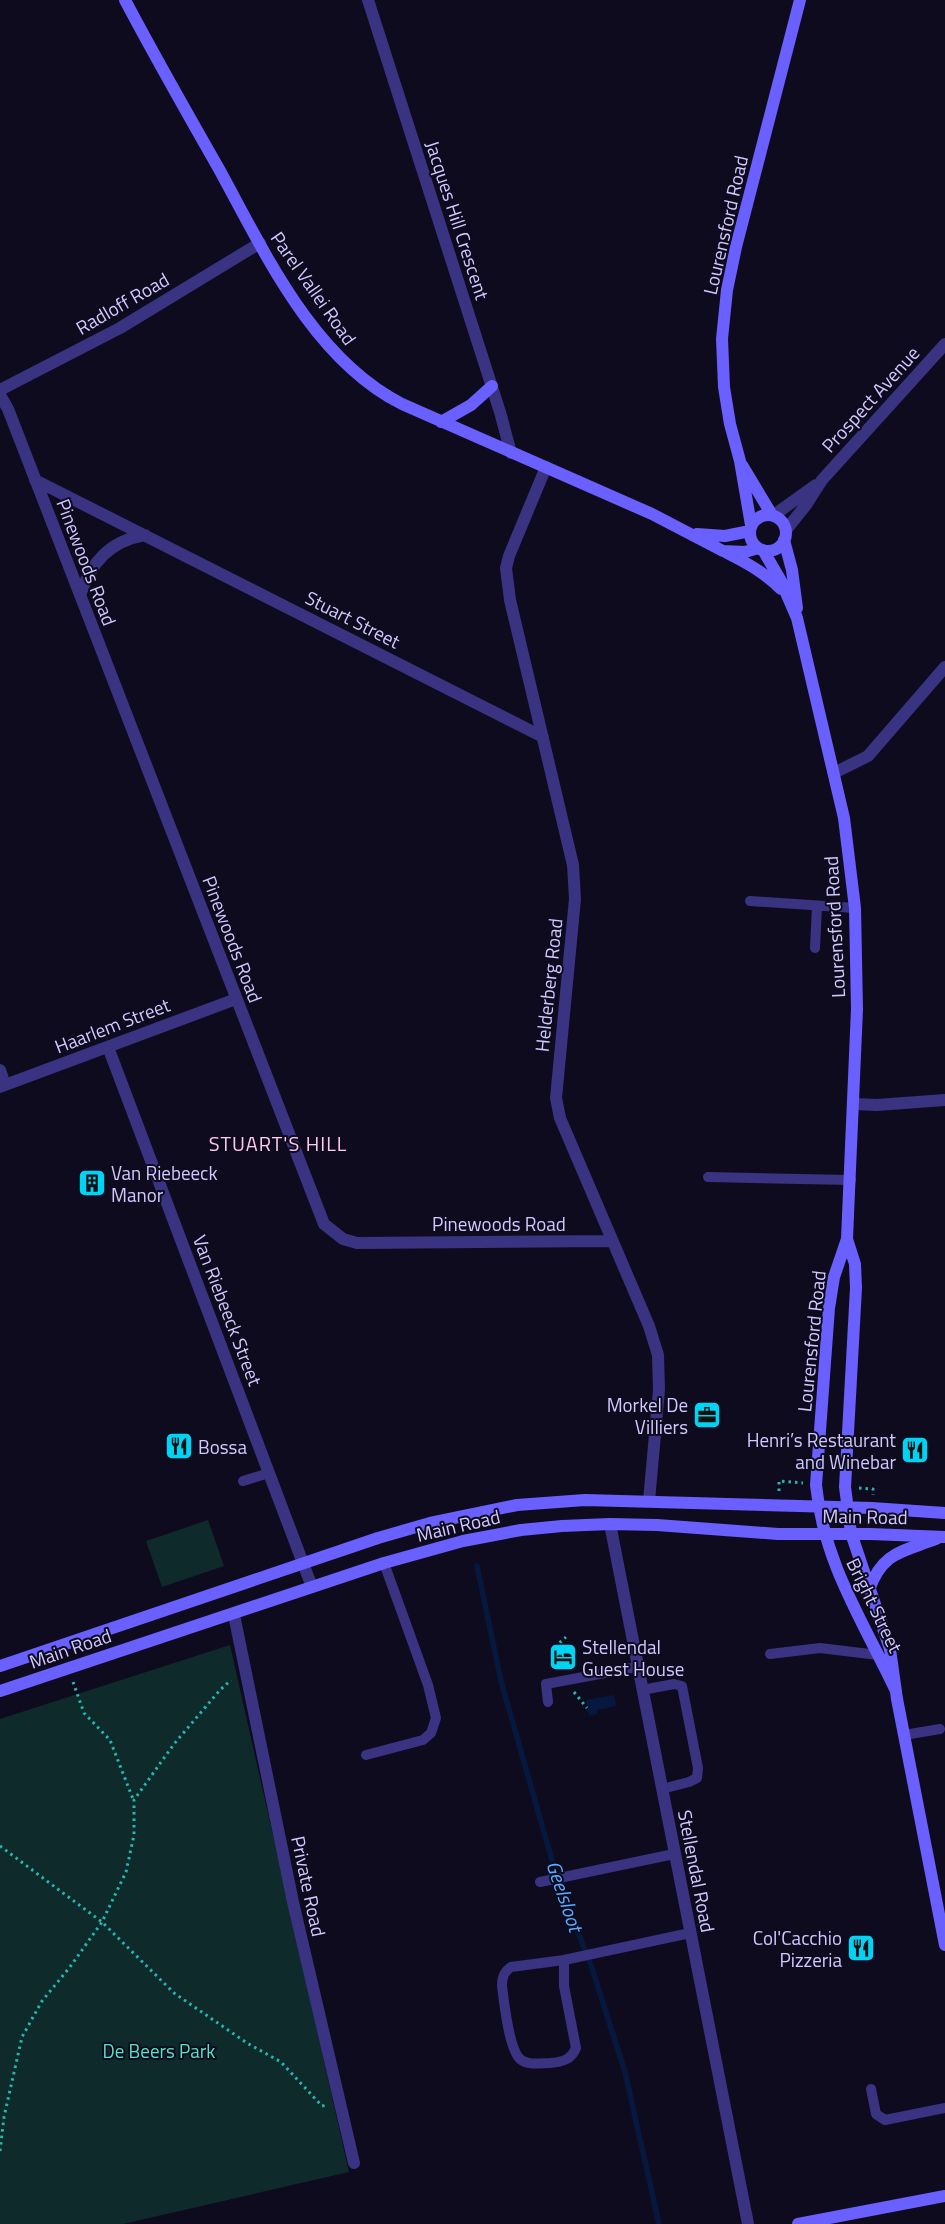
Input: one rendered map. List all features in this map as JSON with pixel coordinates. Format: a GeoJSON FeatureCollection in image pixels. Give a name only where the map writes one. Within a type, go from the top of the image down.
{"type":"FeatureCollection","features":[{"type":"Feature","properties":{"kind":"street","name":"Parel Vallei Road"},"geometry":{"type":"LineString","coordinates":[[125,0],[260,243],[293,297],[330,348],[348,367],[387,396],[690,533],[723,551],[745,552],[761,549]]}},
{"type":"Feature","properties":{"kind":"street","name":"Jacques Hill Crescent"},"geometry":{"type":"LineString","coordinates":[[368,0],[492,386],[511,453]]}},
{"type":"Feature","properties":{"kind":"street","name":"Lourensford Road"},"geometry":{"type":"LineString","coordinates":[[750,528],[740,461],[730,424],[724,387],[722,339],[727,290],[741,228],[800,0]]}},
{"type":"Feature","properties":{"kind":"street","name":"Radloff Road"},"geometry":{"type":"LineString","coordinates":[[0,390],[120,328],[260,243]]}},
{"type":"Feature","properties":{"kind":"street","name":"Prospect Avenue"},"geometry":{"type":"LineString","coordinates":[[785,535],[822,480],[945,344]]}},
{"type":"Feature","properties":{"kind":"street"},"geometry":{"type":"LineString","coordinates":[[441,422],[471,405],[492,386]]}},
{"type":"Feature","properties":{"kind":"street","name":"Pinewoods Road"},"geometry":{"type":"LineString","coordinates":[[0,394],[8,409],[324,1224],[342,1240],[357,1243],[612,1242]]}},
{"type":"Feature","properties":{"kind":"street","name":"Lourensford Road"},"geometry":{"type":"LineString","coordinates":[[740,461],[773,515]]}},
{"type":"Feature","properties":{"kind":"street","name":"Helderberg Road"},"geometry":{"type":"LineString","coordinates":[[546,467],[506,568],[510,600],[575,882],[556,1098],[557,1107],[612,1242],[649,1326],[658,1355],[659,1390],[650,1469],[649,1501]]}},
{"type":"Feature","properties":{"kind":"street","name":"Stuart Street"},"geometry":{"type":"LineString","coordinates":[[35,480],[543,738]]}},
{"type":"Feature","properties":{"kind":"street","name":"Prospect Avenue"},"geometry":{"type":"LineString","coordinates":[[773,515],[822,480]]}},
{"type":"Feature","properties":{"kind":"street"},"geometry":{"type":"LineString","coordinates":[[773,515],[782,521],[785,535],[776,549],[761,549],[750,538],[750,528],[759,517],[773,515]]}},
{"type":"Feature","properties":{"kind":"street","name":"Parel Vallei Road"},"geometry":{"type":"LineString","coordinates":[[690,533],[725,536],[750,528]]}},
{"type":"Feature","properties":{"kind":"street"},"geometry":{"type":"LineString","coordinates":[[80,595],[89,572],[104,553],[123,540],[145,535]]}},
{"type":"Feature","properties":{"kind":"street","name":"Lourensford Road"},"geometry":{"type":"LineString","coordinates":[[785,535],[792,570],[797,618],[844,818],[855,908],[857,995],[850,1180],[846,1239],[834,1277],[829,1308],[816,1485],[818,1507]]}},
{"type":"Feature","properties":{"kind":"street","name":"Lourensford Road"},"geometry":{"type":"LineString","coordinates":[[761,549],[788,596],[797,618]]}},
{"type":"Feature","properties":{"kind":"street"},"geometry":{"type":"LineString","coordinates":[[723,551],[771,578],[788,596]]}},
{"type":"Feature","properties":{"kind":"street"},"geometry":{"type":"LineString","coordinates":[[834,773],[868,756],[945,667]]}},
{"type":"Feature","properties":{"kind":"street","name":"Haarlem Street"},"geometry":{"type":"LineString","coordinates":[[3,1086],[236,999]]}},
{"type":"Feature","properties":{"kind":"street","name":"Van Riebeeck Street"},"geometry":{"type":"LineString","coordinates":[[108,1046],[312,1587]]}},
{"type":"Feature","properties":{"kind":"street"},"geometry":{"type":"LineString","coordinates":[[0,1070],[3,1086]]}},
{"type":"Feature","properties":{"kind":"street"},"geometry":{"type":"LineString","coordinates":[[854,1104],[877,1105],[945,1100]]}},
{"type":"Feature","properties":{"kind":"street","name":"Lourensford Road"},"geometry":{"type":"LineString","coordinates":[[846,1239],[855,1264],[856,1288],[844,1487],[852,1533]]}},
{"type":"Feature","properties":{"kind":"street","name":"Main Road"},"geometry":{"type":"LineString","coordinates":[[0,1666],[303,1563],[430,1524],[517,1505],[585,1500],[649,1501],[846,1507],[945,1514]]}},
{"type":"Feature","properties":{"kind":"street","name":"Bright Street"},"geometry":{"type":"LineString","coordinates":[[818,1507],[823,1534],[848,1598],[896,1691]]}},
{"type":"Feature","properties":{"kind":"street","name":"Main Road"},"geometry":{"type":"LineString","coordinates":[[0,1691],[234,1615],[384,1563],[463,1541],[521,1530],[610,1524],[657,1525],[778,1534],[852,1533],[943,1537]]}},
{"type":"Feature","properties":{"kind":"street","name":"Stellendal Road"},"geometry":{"type":"LineString","coordinates":[[610,1524],[748,2224]]}},
{"type":"Feature","properties":{"kind":"street","name":"Bright Street"},"geometry":{"type":"LineString","coordinates":[[852,1533],[869,1590],[890,1649],[904,1735],[945,1945]]}},
{"type":"Feature","properties":{"kind":"street"},"geometry":{"type":"LineString","coordinates":[[869,1590],[875,1572],[882,1563],[894,1555],[943,1537]]}},
{"type":"Feature","properties":{"kind":"street","name":"Private Road"},"geometry":{"type":"LineString","coordinates":[[234,1615],[293,1902],[354,2163]]}},
{"type":"Feature","properties":{"kind":"street"},"geometry":{"type":"LineString","coordinates":[[798,2224],[945,2196]]}},
{"type":"Feature","properties":{"kind":"lane"},"geometry":{"type":"LineString","coordinates":[[750,901],[855,908]]}},
{"type":"Feature","properties":{"kind":"lane"},"geometry":{"type":"LineString","coordinates":[[815,948],[817,906]]}},
{"type":"Feature","properties":{"kind":"lane"},"geometry":{"type":"LineString","coordinates":[[708,1177],[850,1180]]}},
{"type":"Feature","properties":{"kind":"lane"},"geometry":{"type":"LineString","coordinates":[[243,1481],[269,1473]]}},
{"type":"Feature","properties":{"kind":"lane"},"geometry":{"type":"LineString","coordinates":[[366,1755],[423,1740],[431,1733],[436,1718],[428,1685],[384,1563]]}},
{"type":"Feature","properties":{"kind":"lane"},"geometry":{"type":"LineString","coordinates":[[770,1654],[820,1648],[878,1655]]}},
{"type":"Feature","properties":{"kind":"lane"},"geometry":{"type":"LineString","coordinates":[[548,1702],[546,1684],[637,1667]]}},
{"type":"Feature","properties":{"kind":"lane"},"geometry":{"type":"LineString","coordinates":[[642,1690],[674,1684],[682,1686],[698,1768],[697,1778],[662,1789]]}},
{"type":"Feature","properties":{"kind":"lane"},"geometry":{"type":"LineString","coordinates":[[904,1735],[940,1729]]}},
{"type":"Feature","properties":{"kind":"lane"},"geometry":{"type":"LineString","coordinates":[[540,1882],[674,1854]]}},
{"type":"Feature","properties":{"kind":"lane"},"geometry":{"type":"LineString","coordinates":[[564,1960],[564,1986],[576,2048],[569,2059],[560,2062],[526,2062],[520,2060],[513,2046],[502,1979],[511,1967],[564,1960],[690,1933]]}},
{"type":"Feature","properties":{"kind":"lane"},"geometry":{"type":"LineString","coordinates":[[871,2089],[876,2114],[884,2120],[945,2108]]}},
{"type":"Feature","properties":{"kind":"path"},"geometry":{"type":"LineString","coordinates":[[779,1506],[779,1481],[816,1485]]}},
{"type":"Feature","properties":{"kind":"path"},"geometry":{"type":"LineString","coordinates":[[0,2151],[4,2117],[22,2037],[42,2001],[70,1967],[102,1922],[126,1872],[134,1835],[134,1800],[110,1740],[84,1713],[68,1668]]}},
{"type":"Feature","properties":{"kind":"path"},"geometry":{"type":"LineString","coordinates":[[134,1800],[174,1744],[220,1690],[245,1668]]}},
{"type":"Feature","properties":{"kind":"path"},"geometry":{"type":"LineString","coordinates":[[0,1846],[102,1922],[174,1993],[247,2043],[281,2062],[322,2106],[340,2102]]}},
{"type":"Feature","properties":{"kind":"green space"},"geometry":{"type":"Polygon","coordinates":[[[208,1520],[224,1566],[162,1587],[146,1541],[208,1520]]]}},
{"type":"Feature","properties":{"kind":"green space","name":"De Beers Park"},"geometry":{"type":"Polygon","coordinates":[[[230,1645],[349,2172],[123,2224],[0,2224],[0,1719],[230,1645]]]}},
{"type":"Feature","properties":{"kind":"water"},"geometry":{"type":"Polygon","coordinates":[[[614,1695],[616,1706],[597,1710],[597,1714],[589,1716],[586,1700],[614,1695]]]}},
{"type":"Feature","properties":{"kind":"waterway","name":"Geelsloot"},"geometry":{"type":"LineString","coordinates":[[477,1566],[501,1681],[559,1885],[590,1962],[625,2072],[659,2224]]}},
{"type":"Feature","properties":{"kind":"place","name":"Van Riebeeck Manor"},"geometry":{"type":"Point","coordinates":[92,1183]}},
{"type":"Feature","properties":{"kind":"place","name":"Morkel De Villiers"},"geometry":{"type":"Point","coordinates":[707,1415]}},
{"type":"Feature","properties":{"kind":"place","name":"Bossa"},"geometry":{"type":"Point","coordinates":[179,1446]}},
{"type":"Feature","properties":{"kind":"place","name":"Henri’s Restaurant and Winebar"},"geometry":{"type":"Point","coordinates":[915,1450]}},
{"type":"Feature","properties":{"kind":"place","name":"Stellendal Guest House"},"geometry":{"type":"Point","coordinates":[563,1657]}},
{"type":"Feature","properties":{"kind":"place","name":"Col'Cacchio Pizzeria"},"geometry":{"type":"Point","coordinates":[861,1948]}},
{"type":"Feature","properties":{"kind":"district","name":"STUART'S HILL"},"geometry":{"type":"Point","coordinates":[278,1143]}}]}
